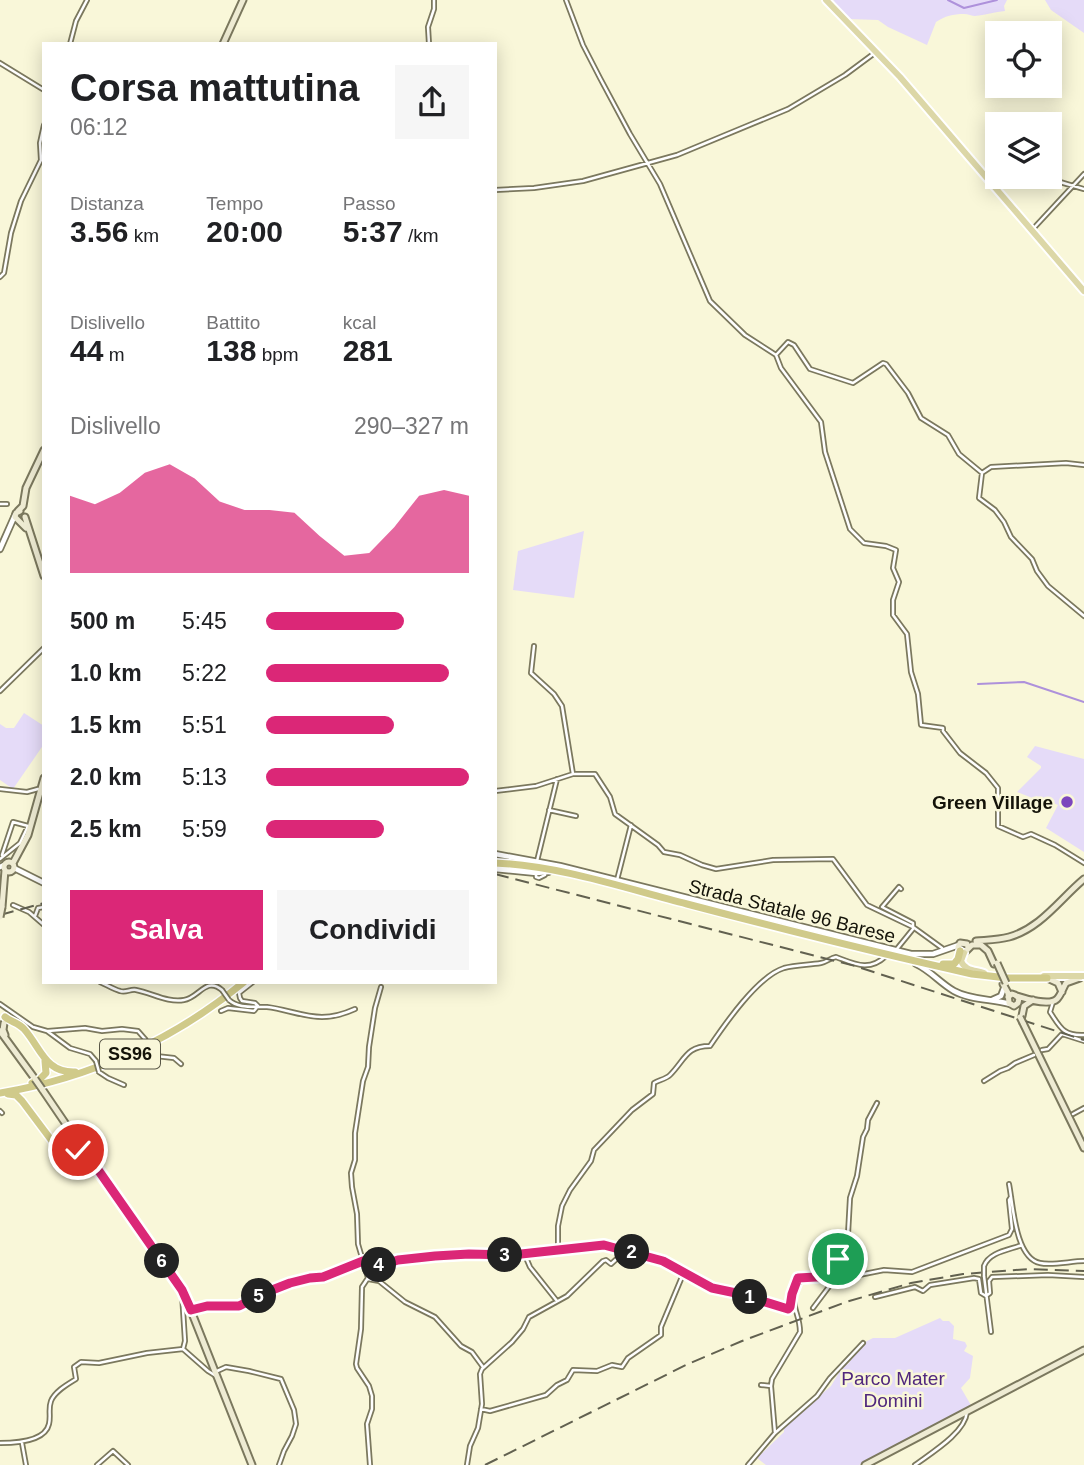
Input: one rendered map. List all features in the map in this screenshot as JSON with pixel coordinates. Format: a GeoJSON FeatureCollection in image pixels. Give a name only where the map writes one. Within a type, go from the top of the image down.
{"type":"FeatureCollection","features":[{"type":"Feature","properties":{"kind":"highway","name":"Strada Statale 96 Barese"},"geometry":{"type":"LineString","coordinates":[[497,861],[539,865],[584,875],[939,964],[985,973]]}},
{"type":"Feature","properties":{"kind":"highway","name":"Strada Statale 96 Barese"},"geometry":{"type":"LineString","coordinates":[[497,861],[583,877],[972,974],[1007,978],[1047,978]]}},
{"type":"Feature","properties":{"kind":"highway"},"geometry":{"type":"LineString","coordinates":[[939,964],[954,964],[961,948]]}},
{"type":"Feature","properties":{"kind":"highway","name":"SS96"},"geometry":{"type":"LineString","coordinates":[[79,1072],[138,1047],[182,1023],[239,984]]}},
{"type":"Feature","properties":{"kind":"highway","name":"SS96"},"geometry":{"type":"LineString","coordinates":[[0,1092],[43,1087],[105,1065],[190,1021],[239,984]]}},
{"type":"Feature","properties":{"kind":"highway"},"geometry":{"type":"LineString","coordinates":[[3,1022],[23,1027],[52,1067],[60,1071],[79,1072]]}},
{"type":"Feature","properties":{"kind":"highway"},"geometry":{"type":"LineString","coordinates":[[27,1085],[39,1080],[46,1073],[44,1057]]}},
{"type":"Feature","properties":{"kind":"highway"},"geometry":{"type":"LineString","coordinates":[[0,1092],[79,1072]]}},
{"type":"Feature","properties":{"kind":"highway"},"geometry":{"type":"LineString","coordinates":[[28,1108],[25,1101],[28,1094],[43,1087]]}},
{"type":"Feature","properties":{"kind":"highway"},"geometry":{"type":"LineString","coordinates":[[0,1092],[16,1095],[59,1151],[66,1155],[81,1151]]}},
{"type":"Feature","properties":{"kind":"main road"},"geometry":{"type":"LineString","coordinates":[[224,42],[243,0]]}},
{"type":"Feature","properties":{"kind":"main road"},"geometry":{"type":"LineString","coordinates":[[826,0],[900,77],[985,176]]}},
{"type":"Feature","properties":{"kind":"main road"},"geometry":{"type":"LineString","coordinates":[[996,189],[1084,291]]}},
{"type":"Feature","properties":{"kind":"main road"},"geometry":{"type":"LineString","coordinates":[[17,513],[23,506],[25,492],[42,455]]}},
{"type":"Feature","properties":{"kind":"main road"},"geometry":{"type":"LineString","coordinates":[[22,519],[32,478]]}},
{"type":"Feature","properties":{"kind":"main road"},"geometry":{"type":"LineString","coordinates":[[17,513],[23,511],[22,519],[42,570]]}},
{"type":"Feature","properties":{"kind":"main road"},"geometry":{"type":"LineString","coordinates":[[0,917],[5,863],[21,850],[29,835],[42,788]]}},
{"type":"Feature","properties":{"kind":"main road"},"geometry":{"type":"LineString","coordinates":[[961,948],[976,942],[1018,934],[1037,924],[1084,879]]}},
{"type":"Feature","properties":{"kind":"main road"},"geometry":{"type":"LineString","coordinates":[[995,940],[989,944],[996,964],[1084,1146]]}},
{"type":"Feature","properties":{"kind":"main road"},"geometry":{"type":"LineString","coordinates":[[976,942],[984,944],[991,951]]}},
{"type":"Feature","properties":{"kind":"main road"},"geometry":{"type":"LineString","coordinates":[[961,948],[976,944],[984,946],[996,964]]}},
{"type":"Feature","properties":{"kind":"main road"},"geometry":{"type":"LineString","coordinates":[[961,948],[964,967],[985,973]]}},
{"type":"Feature","properties":{"kind":"main road","name":"Strada Statale 96 Barese"},"geometry":{"type":"LineString","coordinates":[[985,973],[1083,978]]}},
{"type":"Feature","properties":{"kind":"main road"},"geometry":{"type":"LineString","coordinates":[[1047,978],[1058,983],[1062,992]]}},
{"type":"Feature","properties":{"kind":"main road","name":"Strada Statale 96 Barese"},"geometry":{"type":"LineString","coordinates":[[1047,978],[1083,978]]}},
{"type":"Feature","properties":{"kind":"main road"},"geometry":{"type":"LineString","coordinates":[[1013,1000],[1053,1002],[1058,999],[1064,985],[1083,978]]}},
{"type":"Feature","properties":{"kind":"main road"},"geometry":{"type":"LineString","coordinates":[[1023,1019],[1024,1006],[1033,1000]]}},
{"type":"Feature","properties":{"kind":"main road"},"geometry":{"type":"LineString","coordinates":[[3,1022],[3,1031],[10,1044],[43,1087],[81,1151],[90,1157],[182,1290],[252,1465]]}},
{"type":"Feature","properties":{"kind":"main road"},"geometry":{"type":"LineString","coordinates":[[865,1465],[1084,1350]]}},
{"type":"Feature","properties":{"kind":"street"},"geometry":{"type":"LineString","coordinates":[[71,42],[76,21],[87,0]]}},
{"type":"Feature","properties":{"kind":"street"},"geometry":{"type":"LineString","coordinates":[[429,42],[428,27],[434,0]]}},
{"type":"Feature","properties":{"kind":"street"},"geometry":{"type":"LineString","coordinates":[[566,0],[583,44],[630,134],[660,184],[710,301],[745,335],[776,355],[781,368],[821,422],[825,452],[850,529],[864,542],[896,550],[893,568],[899,582],[893,600],[893,615],[908,634],[911,671],[918,694],[921,725],[943,728],[960,753],[986,773],[998,788],[998,827],[1023,837],[1031,834],[1084,863]]}},
{"type":"Feature","properties":{"kind":"street"},"geometry":{"type":"LineString","coordinates":[[497,190],[583,181],[677,155],[788,109],[845,75],[876,52]]}},
{"type":"Feature","properties":{"kind":"street"},"geometry":{"type":"LineString","coordinates":[[0,63],[42,89]]}},
{"type":"Feature","properties":{"kind":"street"},"geometry":{"type":"LineString","coordinates":[[0,277],[4,274],[11,233],[21,201],[41,160],[42,134]]}},
{"type":"Feature","properties":{"kind":"street"},"geometry":{"type":"LineString","coordinates":[[1032,231],[1084,174]]}},
{"type":"Feature","properties":{"kind":"street"},"geometry":{"type":"LineString","coordinates":[[1062,182],[1084,189]]}},
{"type":"Feature","properties":{"kind":"street"},"geometry":{"type":"LineString","coordinates":[[776,355],[788,342],[794,345],[810,369],[853,383],[883,363],[886,364],[908,393],[921,418],[948,435],[959,454],[982,473]]}},
{"type":"Feature","properties":{"kind":"street"},"geometry":{"type":"LineString","coordinates":[[1084,465],[1066,463],[991,467],[982,473],[979,498],[995,510],[1011,537],[1032,559],[1048,586],[1084,616]]}},
{"type":"Feature","properties":{"kind":"street"},"geometry":{"type":"LineString","coordinates":[[0,504],[7,504]]}},
{"type":"Feature","properties":{"kind":"street"},"geometry":{"type":"LineString","coordinates":[[0,549],[17,513]]}},
{"type":"Feature","properties":{"kind":"street"},"geometry":{"type":"LineString","coordinates":[[8,530],[13,522],[22,519]]}},
{"type":"Feature","properties":{"kind":"street"},"geometry":{"type":"LineString","coordinates":[[534,646],[531,673],[554,694],[562,706],[573,774]]}},
{"type":"Feature","properties":{"kind":"street"},"geometry":{"type":"LineString","coordinates":[[0,691],[42,650]]}},
{"type":"Feature","properties":{"kind":"street"},"geometry":{"type":"LineString","coordinates":[[497,791],[536,786],[573,774],[596,775],[610,797],[615,814],[664,852],[680,855],[716,869],[774,860],[832,859],[867,905],[913,927],[942,948]]}},
{"type":"Feature","properties":{"kind":"street"},"geometry":{"type":"LineString","coordinates":[[537,861],[557,779]]}},
{"type":"Feature","properties":{"kind":"street"},"geometry":{"type":"LineString","coordinates":[[0,789],[27,792],[42,788]]}},
{"type":"Feature","properties":{"kind":"street"},"geometry":{"type":"LineString","coordinates":[[549,810],[576,816]]}},
{"type":"Feature","properties":{"kind":"street"},"geometry":{"type":"LineString","coordinates":[[13,822],[28,827],[20,843],[5,863],[13,822]]}},
{"type":"Feature","properties":{"kind":"street"},"geometry":{"type":"LineString","coordinates":[[617,880],[631,825]]}},
{"type":"Feature","properties":{"kind":"street"},"geometry":{"type":"LineString","coordinates":[[497,854],[617,880],[896,950],[926,955],[961,948]]}},
{"type":"Feature","properties":{"kind":"street"},"geometry":{"type":"LineString","coordinates":[[5,863],[42,882]]}},
{"type":"Feature","properties":{"kind":"street"},"geometry":{"type":"LineString","coordinates":[[497,869],[567,876],[911,962],[961,994],[999,1002],[1013,1000]]}},
{"type":"Feature","properties":{"kind":"street"},"geometry":{"type":"LineString","coordinates":[[901,888],[899,887],[882,907],[913,922],[913,929],[902,949]]}},
{"type":"Feature","properties":{"kind":"street"},"geometry":{"type":"LineString","coordinates":[[13,905],[23,908],[42,923]]}},
{"type":"Feature","properties":{"kind":"street"},"geometry":{"type":"LineString","coordinates":[[35,916],[38,908],[42,907]]}},
{"type":"Feature","properties":{"kind":"street"},"geometry":{"type":"LineString","coordinates":[[558,1249],[558,1226],[562,1206],[591,1161],[594,1150],[632,1110],[653,1094],[654,1083],[668,1077],[684,1058],[701,1045],[710,1046],[727,1020],[770,975],[823,962],[832,957],[862,966],[883,957]]}},
{"type":"Feature","properties":{"kind":"street"},"geometry":{"type":"LineString","coordinates":[[991,1000],[1001,996],[1005,983]]}},
{"type":"Feature","properties":{"kind":"street"},"geometry":{"type":"LineString","coordinates":[[104,984],[122,992],[135,990],[179,1000],[190,998],[208,986],[216,986],[234,1004],[278,1008],[324,1017],[343,1015],[355,1009]]}},
{"type":"Feature","properties":{"kind":"street"},"geometry":{"type":"LineString","coordinates":[[250,984],[239,996],[242,1001],[258,1006]]}},
{"type":"Feature","properties":{"kind":"street"},"geometry":{"type":"LineString","coordinates":[[368,1279],[358,1244],[351,1173],[355,1160],[356,1123],[381,987]]}},
{"type":"Feature","properties":{"kind":"street"},"geometry":{"type":"LineString","coordinates":[[1053,1002],[1050,1012],[1060,1028],[1084,1035]]}},
{"type":"Feature","properties":{"kind":"street"},"geometry":{"type":"LineString","coordinates":[[0,1004],[33,1027],[47,1031],[85,1028],[138,1031],[156,1056],[174,1058],[181,1064]]}},
{"type":"Feature","properties":{"kind":"street"},"geometry":{"type":"LineString","coordinates":[[221,1011],[228,1008],[254,1011],[258,1006]]}},
{"type":"Feature","properties":{"kind":"street"},"geometry":{"type":"LineString","coordinates":[[47,1031],[70,1048],[90,1054],[96,1061],[99,1072],[124,1085]]}},
{"type":"Feature","properties":{"kind":"street"},"geometry":{"type":"LineString","coordinates":[[1042,1050],[1047,1050],[1062,1034],[1084,1041]]}},
{"type":"Feature","properties":{"kind":"street"},"geometry":{"type":"LineString","coordinates":[[984,1081],[1034,1055]]}},
{"type":"Feature","properties":{"kind":"street"},"geometry":{"type":"LineString","coordinates":[[813,1308],[835,1276],[848,1234],[850,1198],[857,1176],[863,1137],[877,1103]]}},
{"type":"Feature","properties":{"kind":"street"},"geometry":{"type":"LineString","coordinates":[[1073,1114],[1084,1108]]}},
{"type":"Feature","properties":{"kind":"street"},"geometry":{"type":"LineString","coordinates":[[1009,1184],[1017,1232],[1028,1256],[1038,1263],[1048,1264],[1084,1261]]}},
{"type":"Feature","properties":{"kind":"street"},"geometry":{"type":"LineString","coordinates":[[191,1310],[207,1306],[239,1306],[290,1283],[323,1277],[363,1262],[382,1265],[398,1260],[469,1254],[503,1255],[604,1245],[667,1262],[712,1288],[788,1309],[796,1280],[800,1276],[849,1277],[884,1270],[912,1272],[1009,1235],[1012,1230],[1011,1197]]}},
{"type":"Feature","properties":{"kind":"street"},"geometry":{"type":"LineString","coordinates":[[991,1332],[984,1267],[988,1258],[1021,1243]]}},
{"type":"Feature","properties":{"kind":"street"},"geometry":{"type":"LineString","coordinates":[[467,1465],[470,1446],[478,1428],[482,1404],[480,1374],[484,1367],[512,1342],[529,1317],[569,1295],[603,1261],[611,1264],[621,1255],[632,1252]]}},
{"type":"Feature","properties":{"kind":"street"},"geometry":{"type":"LineString","coordinates":[[524,1253],[530,1267],[557,1301]]}},
{"type":"Feature","properties":{"kind":"street"},"geometry":{"type":"LineString","coordinates":[[481,1409],[490,1410],[545,1395],[567,1380],[574,1370],[604,1370],[612,1365],[622,1367],[625,1361],[661,1335],[661,1327],[684,1272]]}},
{"type":"Feature","properties":{"kind":"street"},"geometry":{"type":"LineString","coordinates":[[775,1433],[771,1386],[773,1376],[800,1332],[801,1326],[794,1303],[798,1283],[805,1277]]}},
{"type":"Feature","properties":{"kind":"street"},"geometry":{"type":"LineString","coordinates":[[986,1296],[990,1293],[989,1281],[992,1277],[1084,1277]]}},
{"type":"Feature","properties":{"kind":"street"},"geometry":{"type":"LineString","coordinates":[[875,1297],[915,1287],[923,1291],[930,1284],[974,1278],[979,1279],[981,1293],[986,1296]]}},
{"type":"Feature","properties":{"kind":"street"},"geometry":{"type":"LineString","coordinates":[[368,1279],[379,1280],[405,1302],[435,1317],[484,1367]]}},
{"type":"Feature","properties":{"kind":"street"},"geometry":{"type":"LineString","coordinates":[[368,1279],[362,1287],[361,1329],[356,1366],[372,1396],[372,1409],[367,1424],[370,1465]]}},
{"type":"Feature","properties":{"kind":"street"},"geometry":{"type":"LineString","coordinates":[[182,1294],[186,1341],[183,1349]]}},
{"type":"Feature","properties":{"kind":"street"},"geometry":{"type":"LineString","coordinates":[[748,1465],[775,1433],[817,1396],[863,1343]]}},
{"type":"Feature","properties":{"kind":"street"},"geometry":{"type":"LineString","coordinates":[[0,1443],[22,1443],[47,1429],[52,1399],[76,1379],[74,1367],[78,1363],[99,1363],[183,1349],[212,1374],[222,1368],[239,1369],[281,1379],[294,1410],[296,1424],[279,1465]]}},
{"type":"Feature","properties":{"kind":"street"},"geometry":{"type":"LineString","coordinates":[[761,1385],[771,1386]]}},
{"type":"Feature","properties":{"kind":"street"},"geometry":{"type":"LineString","coordinates":[[915,1465],[949,1440],[966,1420],[967,1412]]}},
{"type":"Feature","properties":{"kind":"street"},"geometry":{"type":"LineString","coordinates":[[22,1443],[26,1465]]}},
{"type":"Feature","properties":{"kind":"street"},"geometry":{"type":"LineString","coordinates":[[97,1465],[113,1451],[128,1465]]}},
{"type":"Feature","properties":{"kind":"green space"},"geometry":{"type":"Polygon","coordinates":[[[833,0],[1007,0],[1005,11],[975,16],[956,14],[939,20],[927,45],[878,20],[848,19],[833,0]]]}},
{"type":"Feature","properties":{"kind":"green space"},"geometry":{"type":"Polygon","coordinates":[[[1045,0],[1084,0],[1084,33],[1051,10],[1045,0]]]}},
{"type":"Feature","properties":{"kind":"green space"},"geometry":{"type":"Polygon","coordinates":[[[584,531],[574,598],[513,590],[518,551],[584,531]]]}},
{"type":"Feature","properties":{"kind":"green space"},"geometry":{"type":"Polygon","coordinates":[[[24,713],[42,725],[42,747],[13,789],[0,780],[0,724],[6,728],[14,728],[24,713]]]}},
{"type":"Feature","properties":{"kind":"green space","name":"Green Village"},"geometry":{"type":"Polygon","coordinates":[[[1035,746],[1084,759],[1084,852],[1046,828],[1058,805],[1017,792],[1041,768],[1027,757],[1035,746]]]}},
{"type":"Feature","properties":{"kind":"green space","name":"Parco Mater Domini"},"geometry":{"type":"Polygon","coordinates":[[[940,1318],[954,1326],[953,1339],[965,1342],[967,1346],[964,1351],[973,1356],[970,1378],[961,1388],[972,1407],[859,1465],[766,1465],[757,1458],[784,1432],[784,1427],[831,1386],[843,1366],[848,1364],[867,1341],[873,1338],[895,1338],[940,1318]]]}},
{"type":"Feature","properties":{"kind":"waterway"},"geometry":{"type":"LineString","coordinates":[[948,0],[964,8],[997,0]]}},
{"type":"Feature","properties":{"kind":"waterway"},"geometry":{"type":"LineString","coordinates":[[978,684],[1024,682],[1084,702]]}},
{"type":"Feature","properties":{"kind":"railway"},"geometry":{"type":"LineString","coordinates":[[497,875],[855,966],[1084,1040]]}},
{"type":"Feature","properties":{"kind":"railway"},"geometry":{"type":"LineString","coordinates":[[0,915],[42,904]]}},
{"type":"Feature","properties":{"kind":"railway"},"geometry":{"type":"LineString","coordinates":[[485,1465],[688,1364],[846,1302],[911,1283],[963,1274],[1029,1269],[1084,1271]]}},
{"type":"Feature","properties":{"kind":"place","name":"Green Village"},"geometry":{"type":"Point","coordinates":[1067,802]}},
{"type":"Feature","properties":{"kind":"route"},"geometry":{"type":"LineString","coordinates":[[78,1150],[79,1155],[88,1157],[94,1164],[182,1290],[191,1310],[207,1306],[239,1306],[290,1283],[323,1277],[363,1261],[370,1265],[382,1265],[398,1260],[435,1256],[512,1255],[604,1245],[669,1263],[712,1288],[788,1309],[795,1282],[800,1276],[834,1276],[838,1259]]}}]}
